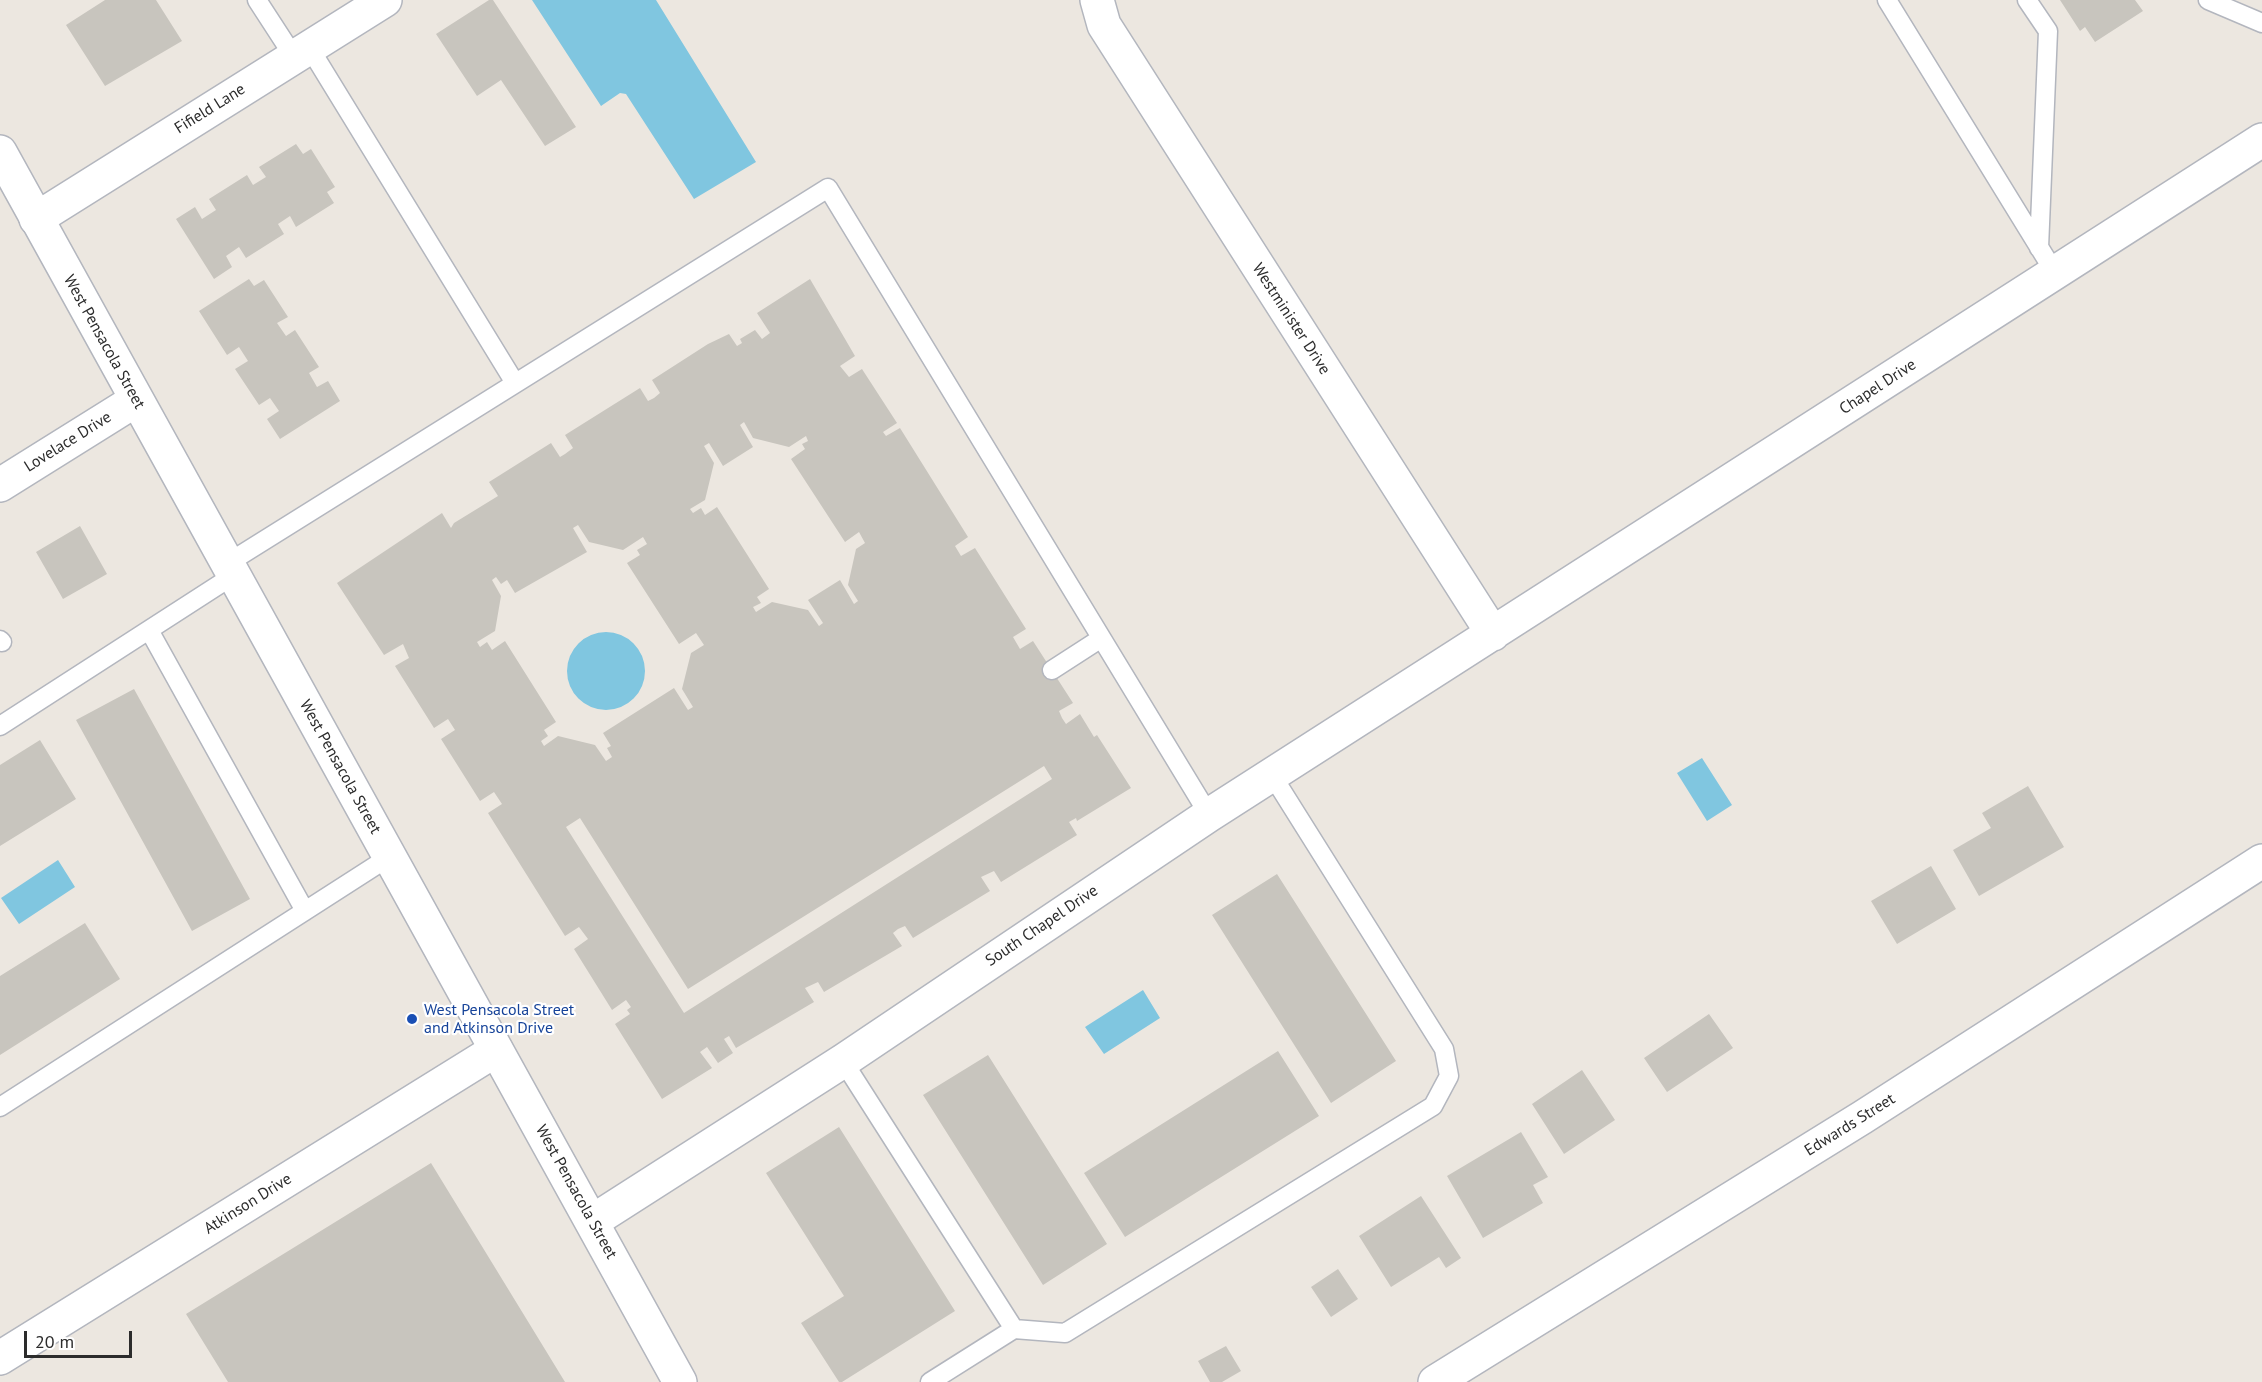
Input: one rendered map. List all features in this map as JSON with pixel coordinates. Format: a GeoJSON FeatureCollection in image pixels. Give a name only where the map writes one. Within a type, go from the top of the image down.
{"type":"FeatureCollection","features":[{"type":"Feature","properties":{"kind":"street","name":"Fifield Lane"},"geometry":{"type":"LineString","coordinates":[[36,219],[385,0]]}},
{"type":"Feature","properties":{"kind":"street","name":"Westminister Drive"},"geometry":{"type":"LineString","coordinates":[[1097,0],[1104,25],[1493,634]]}},
{"type":"Feature","properties":{"kind":"street","name":"Chapel Drive"},"geometry":{"type":"LineString","coordinates":[[1493,634],[2047,261],[2262,140]]}},
{"type":"Feature","properties":{"kind":"street","name":"West Pensacola Street"},"geometry":{"type":"LineString","coordinates":[[0,152],[680,1382]]}},
{"type":"Feature","properties":{"kind":"street","name":"Lovelace Drive"},"geometry":{"type":"LineString","coordinates":[[0,485],[136,400]]}},
{"type":"Feature","properties":{"kind":"street","name":"South Chapel Drive"},"geometry":{"type":"LineString","coordinates":[[593,1221],[843,1060],[1209,815],[1493,634]]}},
{"type":"Feature","properties":{"kind":"street","name":"Edwards Street"},"geometry":{"type":"LineString","coordinates":[[1435,1382],[1873,1111],[2262,861]]}},
{"type":"Feature","properties":{"kind":"street","name":"Atkinson Drive"},"geometry":{"type":"LineString","coordinates":[[0,1358],[496,1050]]}},
{"type":"Feature","properties":{"kind":"lane"},"geometry":{"type":"LineString","coordinates":[[257,0],[301,52],[515,384]]}},
{"type":"Feature","properties":{"kind":"lane"},"geometry":{"type":"LineString","coordinates":[[1887,0],[2047,261]]}},
{"type":"Feature","properties":{"kind":"lane"},"geometry":{"type":"LineString","coordinates":[[2027,0],[2048,31],[2047,261]]}},
{"type":"Feature","properties":{"kind":"lane"},"geometry":{"type":"LineString","coordinates":[[2208,0],[2262,23]]}},
{"type":"Feature","properties":{"kind":"lane"},"geometry":{"type":"LineString","coordinates":[[0,726],[149,630],[231,569],[515,384],[828,188],[1209,815]]}},
{"type":"Feature","properties":{"kind":"lane"},"geometry":{"type":"LineString","coordinates":[[149,630],[305,911]]}},
{"type":"Feature","properties":{"kind":"lane"},"geometry":{"type":"LineString","coordinates":[[1052,670],[1100,639]]}},
{"type":"Feature","properties":{"kind":"lane"},"geometry":{"type":"LineString","coordinates":[[930,1382],[1014,1329],[1065,1334],[1433,1106],[1449,1076],[1444,1049],[1272,775]]}},
{"type":"Feature","properties":{"kind":"lane"},"geometry":{"type":"LineString","coordinates":[[0,1107],[389,856]]}},
{"type":"Feature","properties":{"kind":"lane"},"geometry":{"type":"LineString","coordinates":[[843,1060],[1014,1329]]}},
{"type":"Feature","properties":{"kind":"water"},"geometry":{"type":"Polygon","coordinates":[[[532,0],[656,0],[756,162],[694,199],[626,94],[620,93],[601,106],[532,0]]]}},
{"type":"Feature","properties":{"kind":"water"},"geometry":{"type":"Polygon","coordinates":[[[606,632],[621,635],[634,643],[642,656],[645,671],[642,686],[634,699],[621,707],[606,710],[591,707],[578,699],[570,686],[567,671],[570,656],[578,643],[591,635],[606,632]]]}},
{"type":"Feature","properties":{"kind":"water"},"geometry":{"type":"Polygon","coordinates":[[[1702,758],[1732,805],[1707,821],[1677,773],[1702,758]]]}},
{"type":"Feature","properties":{"kind":"water"},"geometry":{"type":"Polygon","coordinates":[[[58,860],[75,887],[19,924],[1,898],[58,860]]]}},
{"type":"Feature","properties":{"kind":"water"},"geometry":{"type":"Polygon","coordinates":[[[1143,990],[1160,1018],[1104,1054],[1085,1027],[1143,990]]]}},
{"type":"Feature","properties":{"kind":"building"},"geometry":{"type":"Polygon","coordinates":[[[105,0],[156,0],[182,41],[105,86],[66,25],[105,0]]]}},
{"type":"Feature","properties":{"kind":"building"},"geometry":{"type":"Polygon","coordinates":[[[489,0],[493,0],[576,127],[545,146],[501,80],[477,96],[436,34],[489,0]]]}},
{"type":"Feature","properties":{"kind":"building"},"geometry":{"type":"Polygon","coordinates":[[[2060,0],[2135,0],[2143,11],[2095,42],[2085,27],[2080,31],[2060,0]]]}},
{"type":"Feature","properties":{"kind":"building"},"geometry":{"type":"Polygon","coordinates":[[[296,144],[303,154],[311,149],[335,187],[327,192],[334,203],[296,227],[290,216],[278,224],[284,234],[246,258],[239,247],[226,256],[232,267],[214,279],[176,219],[195,207],[202,219],[216,210],[209,199],[247,175],[253,185],[266,177],[259,167],[296,144]]]}},
{"type":"Feature","properties":{"kind":"building"},"geometry":{"type":"Polygon","coordinates":[[[249,279],[254,286],[264,280],[288,317],[277,323],[286,336],[295,330],[319,367],[309,373],[317,387],[328,381],[340,401],[280,439],[267,419],[279,411],[270,398],[259,405],[235,369],[248,361],[239,347],[227,355],[199,311],[249,279]]]}},
{"type":"Feature","properties":{"kind":"building"},"geometry":{"type":"Polygon","coordinates":[[[810,279],[855,356],[840,366],[849,377],[862,369],[897,423],[883,432],[886,436],[900,428],[968,537],[955,546],[961,556],[975,548],[1026,629],[1013,637],[1020,649],[1033,641],[1073,703],[1059,711],[1066,724],[1080,714],[1094,737],[1097,735],[1131,788],[1077,821],[1076,818],[1069,822],[1077,835],[1001,882],[994,871],[981,877],[990,891],[913,938],[905,926],[898,929],[893,933],[902,946],[824,992],[818,982],[805,988],[814,1002],[736,1048],[729,1036],[724,1039],[733,1053],[718,1063],[707,1047],[700,1052],[712,1068],[662,1099],[615,1024],[630,1014],[627,1010],[631,1007],[626,1000],[612,1010],[574,949],[588,939],[579,927],[565,936],[488,813],[502,804],[494,792],[480,801],[441,739],[455,730],[448,719],[434,728],[395,666],[409,658],[403,644],[384,655],[337,583],[442,513],[451,528],[454,523],[498,496],[489,482],[551,443],[560,457],[565,454],[573,448],[565,435],[640,388],[648,401],[654,398],[660,393],[652,380],[708,344],[729,334],[737,346],[742,343],[740,339],[755,330],[762,339],[770,333],[757,313],[810,279]],[[744,422],[740,425],[753,447],[723,466],[709,443],[704,446],[714,463],[705,500],[690,509],[693,513],[701,508],[705,515],[717,507],[769,589],[757,597],[761,603],[753,607],[756,612],[772,602],[808,610],[819,626],[823,623],[808,600],[840,580],[854,604],[858,601],[848,585],[856,549],[865,543],[859,532],[845,542],[791,459],[805,449],[802,444],[808,441],[806,436],[789,447],[753,438],[744,422]],[[578,525],[573,528],[587,552],[515,593],[507,580],[501,584],[496,577],[492,580],[501,596],[495,631],[477,642],[480,647],[487,642],[492,650],[505,641],[556,722],[544,730],[548,736],[541,741],[544,746],[558,736],[595,745],[606,761],[612,757],[607,748],[611,746],[603,733],[674,688],[688,710],[693,707],[682,689],[691,653],[704,645],[696,633],[679,644],[627,563],[640,555],[637,550],[647,544],[643,537],[623,550],[589,542],[578,525]],[[1044,766],[688,989],[580,818],[566,827],[684,1013],[1052,779],[1044,766]]]}},
{"type":"Feature","properties":{"kind":"building"},"geometry":{"type":"Polygon","coordinates":[[[80,526],[107,574],[63,599],[36,552],[80,526]]]}},
{"type":"Feature","properties":{"kind":"building"},"geometry":{"type":"Polygon","coordinates":[[[134,689],[250,899],[192,931],[76,720],[134,689]]]}},
{"type":"Feature","properties":{"kind":"building"},"geometry":{"type":"Polygon","coordinates":[[[40,740],[76,799],[0,846],[0,765],[40,740]]]}},
{"type":"Feature","properties":{"kind":"building"},"geometry":{"type":"Polygon","coordinates":[[[2028,786],[2064,847],[1979,896],[1953,850],[1991,828],[1982,813],[2028,786]]]}},
{"type":"Feature","properties":{"kind":"building"},"geometry":{"type":"Polygon","coordinates":[[[1931,866],[1956,909],[1897,944],[1871,901],[1931,866]]]}},
{"type":"Feature","properties":{"kind":"building"},"geometry":{"type":"Polygon","coordinates":[[[1277,874],[1396,1061],[1331,1103],[1212,915],[1277,874]]]}},
{"type":"Feature","properties":{"kind":"building"},"geometry":{"type":"Polygon","coordinates":[[[85,923],[120,979],[0,1055],[0,976],[85,923]]]}},
{"type":"Feature","properties":{"kind":"building"},"geometry":{"type":"Polygon","coordinates":[[[1709,1014],[1733,1048],[1667,1092],[1644,1058],[1709,1014]]]}},
{"type":"Feature","properties":{"kind":"building"},"geometry":{"type":"Polygon","coordinates":[[[1278,1051],[1319,1116],[1125,1237],[1084,1173],[1278,1051]]]}},
{"type":"Feature","properties":{"kind":"building"},"geometry":{"type":"Polygon","coordinates":[[[988,1055],[1107,1244],[1043,1285],[923,1095],[988,1055]]]}},
{"type":"Feature","properties":{"kind":"building"},"geometry":{"type":"Polygon","coordinates":[[[1582,1070],[1615,1120],[1564,1154],[1532,1104],[1582,1070]]]}},
{"type":"Feature","properties":{"kind":"building"},"geometry":{"type":"Polygon","coordinates":[[[839,1127],[955,1311],[842,1382],[839,1382],[801,1323],[844,1296],[766,1173],[839,1127]]]}},
{"type":"Feature","properties":{"kind":"building"},"geometry":{"type":"Polygon","coordinates":[[[1521,1132],[1548,1177],[1533,1185],[1543,1203],[1483,1238],[1447,1176],[1521,1132]]]}},
{"type":"Feature","properties":{"kind":"building"},"geometry":{"type":"Polygon","coordinates":[[[431,1163],[565,1382],[228,1382],[186,1314],[431,1163]]]}},
{"type":"Feature","properties":{"kind":"building"},"geometry":{"type":"Polygon","coordinates":[[[1421,1196],[1461,1258],[1446,1268],[1439,1257],[1391,1287],[1359,1236],[1421,1196]]]}},
{"type":"Feature","properties":{"kind":"building"},"geometry":{"type":"Polygon","coordinates":[[[1338,1269],[1358,1299],[1331,1317],[1311,1287],[1338,1269]]]}},
{"type":"Feature","properties":{"kind":"building"},"geometry":{"type":"Polygon","coordinates":[[[1226,1346],[1241,1371],[1222,1382],[1210,1382],[1198,1361],[1226,1346]]]}},
{"type":"Feature","properties":{"kind":"place","name":"West Pensacola Street and Atkinson Drive"},"geometry":{"type":"Point","coordinates":[412,1019]}}]}
